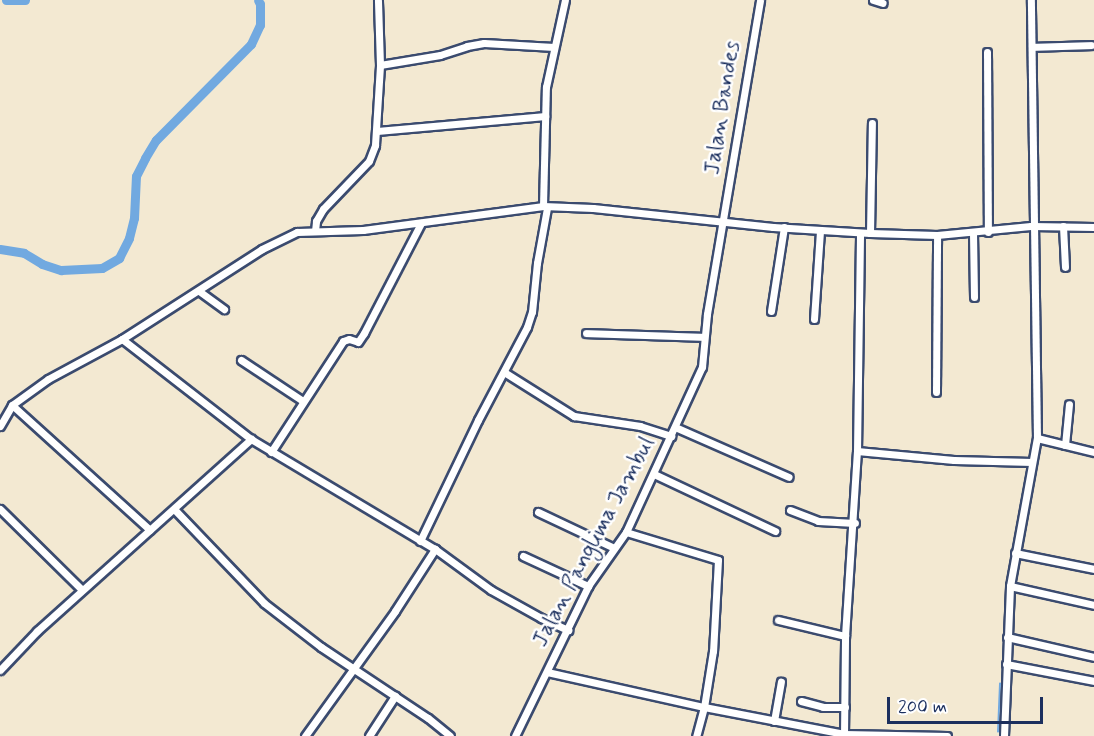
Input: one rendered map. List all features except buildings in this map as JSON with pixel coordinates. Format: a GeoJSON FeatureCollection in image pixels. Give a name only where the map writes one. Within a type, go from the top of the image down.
{"type":"FeatureCollection","features":[{"type":"Feature","properties":{"kind":"street"},"geometry":{"type":"LineString","coordinates":[[315,231],[323,209],[369,161],[378,131],[380,65],[378,0]]}},
{"type":"Feature","properties":{"kind":"street"},"geometry":{"type":"LineString","coordinates":[[420,541],[532,312],[545,207],[546,87],[565,0]]}},
{"type":"Feature","properties":{"kind":"street","name":"Jalan Bandes"},"geometry":{"type":"LineString","coordinates":[[723,221],[760,0]]}},
{"type":"Feature","properties":{"kind":"street"},"geometry":{"type":"LineString","coordinates":[[873,0],[883,3]]}},
{"type":"Feature","properties":{"kind":"street"},"geometry":{"type":"LineString","coordinates":[[1004,736],[1010,586],[1037,438],[1029,226],[1031,0]]}},
{"type":"Feature","properties":{"kind":"street"},"geometry":{"type":"LineString","coordinates":[[380,65],[440,55],[466,46],[484,43],[554,47]]}},
{"type":"Feature","properties":{"kind":"street"},"geometry":{"type":"LineString","coordinates":[[1032,47],[1092,45]]}},
{"type":"Feature","properties":{"kind":"street"},"geometry":{"type":"LineString","coordinates":[[987,52],[988,232]]}},
{"type":"Feature","properties":{"kind":"street"},"geometry":{"type":"LineString","coordinates":[[378,131],[545,116]]}},
{"type":"Feature","properties":{"kind":"street"},"geometry":{"type":"LineString","coordinates":[[870,233],[872,123]]}},
{"type":"Feature","properties":{"kind":"street"},"geometry":{"type":"LineString","coordinates":[[0,426],[12,405],[48,379],[122,339],[286,235],[421,223],[545,207],[593,208],[870,233],[937,235],[988,232],[1029,226],[1094,227]]}},
{"type":"Feature","properties":{"kind":"street","name":"Jalan Panglima Jambul"},"geometry":{"type":"LineString","coordinates":[[515,736],[588,586],[626,532],[702,367],[704,337],[723,221]]}},
{"type":"Feature","properties":{"kind":"street"},"geometry":{"type":"LineString","coordinates":[[271,452],[344,341],[349,339],[358,342],[364,333],[421,223]]}},
{"type":"Feature","properties":{"kind":"street"},"geometry":{"type":"LineString","coordinates":[[1063,226],[1065,267]]}},
{"type":"Feature","properties":{"kind":"street"},"geometry":{"type":"LineString","coordinates":[[771,311],[784,227]]}},
{"type":"Feature","properties":{"kind":"street"},"geometry":{"type":"LineString","coordinates":[[814,319],[820,230]]}},
{"type":"Feature","properties":{"kind":"street"},"geometry":{"type":"LineString","coordinates":[[844,735],[845,636],[855,523],[861,232]]}},
{"type":"Feature","properties":{"kind":"street"},"geometry":{"type":"LineString","coordinates":[[973,233],[974,297]]}},
{"type":"Feature","properties":{"kind":"street"},"geometry":{"type":"LineString","coordinates":[[936,392],[937,235]]}},
{"type":"Feature","properties":{"kind":"street"},"geometry":{"type":"LineString","coordinates":[[199,291],[225,309]]}},
{"type":"Feature","properties":{"kind":"street"},"geometry":{"type":"LineString","coordinates":[[586,333],[704,337]]}},
{"type":"Feature","properties":{"kind":"street"},"geometry":{"type":"LineString","coordinates":[[122,339],[250,439],[435,549],[491,590],[568,630]]}},
{"type":"Feature","properties":{"kind":"street"},"geometry":{"type":"LineString","coordinates":[[241,360],[303,401]]}},
{"type":"Feature","properties":{"kind":"street"},"geometry":{"type":"LineString","coordinates":[[504,372],[574,416],[640,426],[671,436]]}},
{"type":"Feature","properties":{"kind":"street"},"geometry":{"type":"LineString","coordinates":[[1065,445],[1069,404]]}},
{"type":"Feature","properties":{"kind":"street"},"geometry":{"type":"LineString","coordinates":[[12,405],[150,530]]}},
{"type":"Feature","properties":{"kind":"street"},"geometry":{"type":"LineString","coordinates":[[675,427],[789,477]]}},
{"type":"Feature","properties":{"kind":"street"},"geometry":{"type":"LineString","coordinates":[[1037,438],[1094,452]]}},
{"type":"Feature","properties":{"kind":"street"},"geometry":{"type":"LineString","coordinates":[[0,670],[9,658],[82,590],[250,439]]}},
{"type":"Feature","properties":{"kind":"street"},"geometry":{"type":"LineString","coordinates":[[857,451],[954,460],[1032,462]]}},
{"type":"Feature","properties":{"kind":"street"},"geometry":{"type":"LineString","coordinates":[[654,474],[775,531]]}},
{"type":"Feature","properties":{"kind":"street"},"geometry":{"type":"LineString","coordinates":[[0,509],[82,590]]}},
{"type":"Feature","properties":{"kind":"street"},"geometry":{"type":"LineString","coordinates":[[174,509],[264,603],[321,646],[395,696],[445,735]]}},
{"type":"Feature","properties":{"kind":"street"},"geometry":{"type":"LineString","coordinates":[[790,510],[818,521],[855,523]]}},
{"type":"Feature","properties":{"kind":"street"},"geometry":{"type":"LineString","coordinates":[[538,512],[614,548]]}},
{"type":"Feature","properties":{"kind":"street"},"geometry":{"type":"LineString","coordinates":[[626,532],[718,560],[713,651],[704,707],[696,736]]}},
{"type":"Feature","properties":{"kind":"street"},"geometry":{"type":"LineString","coordinates":[[305,736],[355,668],[435,549]]}},
{"type":"Feature","properties":{"kind":"street"},"geometry":{"type":"LineString","coordinates":[[1015,553],[1094,569]]}},
{"type":"Feature","properties":{"kind":"street"},"geometry":{"type":"LineString","coordinates":[[523,556],[588,586]]}},
{"type":"Feature","properties":{"kind":"street"},"geometry":{"type":"LineString","coordinates":[[1010,586],[1094,606]]}},
{"type":"Feature","properties":{"kind":"street"},"geometry":{"type":"LineString","coordinates":[[778,620],[845,636]]}},
{"type":"Feature","properties":{"kind":"street"},"geometry":{"type":"LineString","coordinates":[[1007,637],[1094,657]]}},
{"type":"Feature","properties":{"kind":"street"},"geometry":{"type":"LineString","coordinates":[[1006,664],[1094,681]]}},
{"type":"Feature","properties":{"kind":"street"},"geometry":{"type":"LineString","coordinates":[[547,672],[844,735],[947,736]]}},
{"type":"Feature","properties":{"kind":"street"},"geometry":{"type":"LineString","coordinates":[[774,721],[781,681]]}},
{"type":"Feature","properties":{"kind":"street"},"geometry":{"type":"LineString","coordinates":[[369,736],[395,696]]}},
{"type":"Feature","properties":{"kind":"street"},"geometry":{"type":"LineString","coordinates":[[801,701],[824,707],[845,707]]}},
{"type":"Feature","properties":{"kind":"waterway"},"geometry":{"type":"LineString","coordinates":[[6,0],[25,0]]}},
{"type":"Feature","properties":{"kind":"waterway"},"geometry":{"type":"LineString","coordinates":[[0,249],[24,253],[42,264],[61,270],[102,268],[119,258],[129,238],[134,218],[136,176],[145,158],[156,140],[251,44],[260,25],[258,0]]}},
{"type":"Feature","properties":{"kind":"waterway"},"geometry":{"type":"LineString","coordinates":[[998,732],[1000,684]]}}]}
